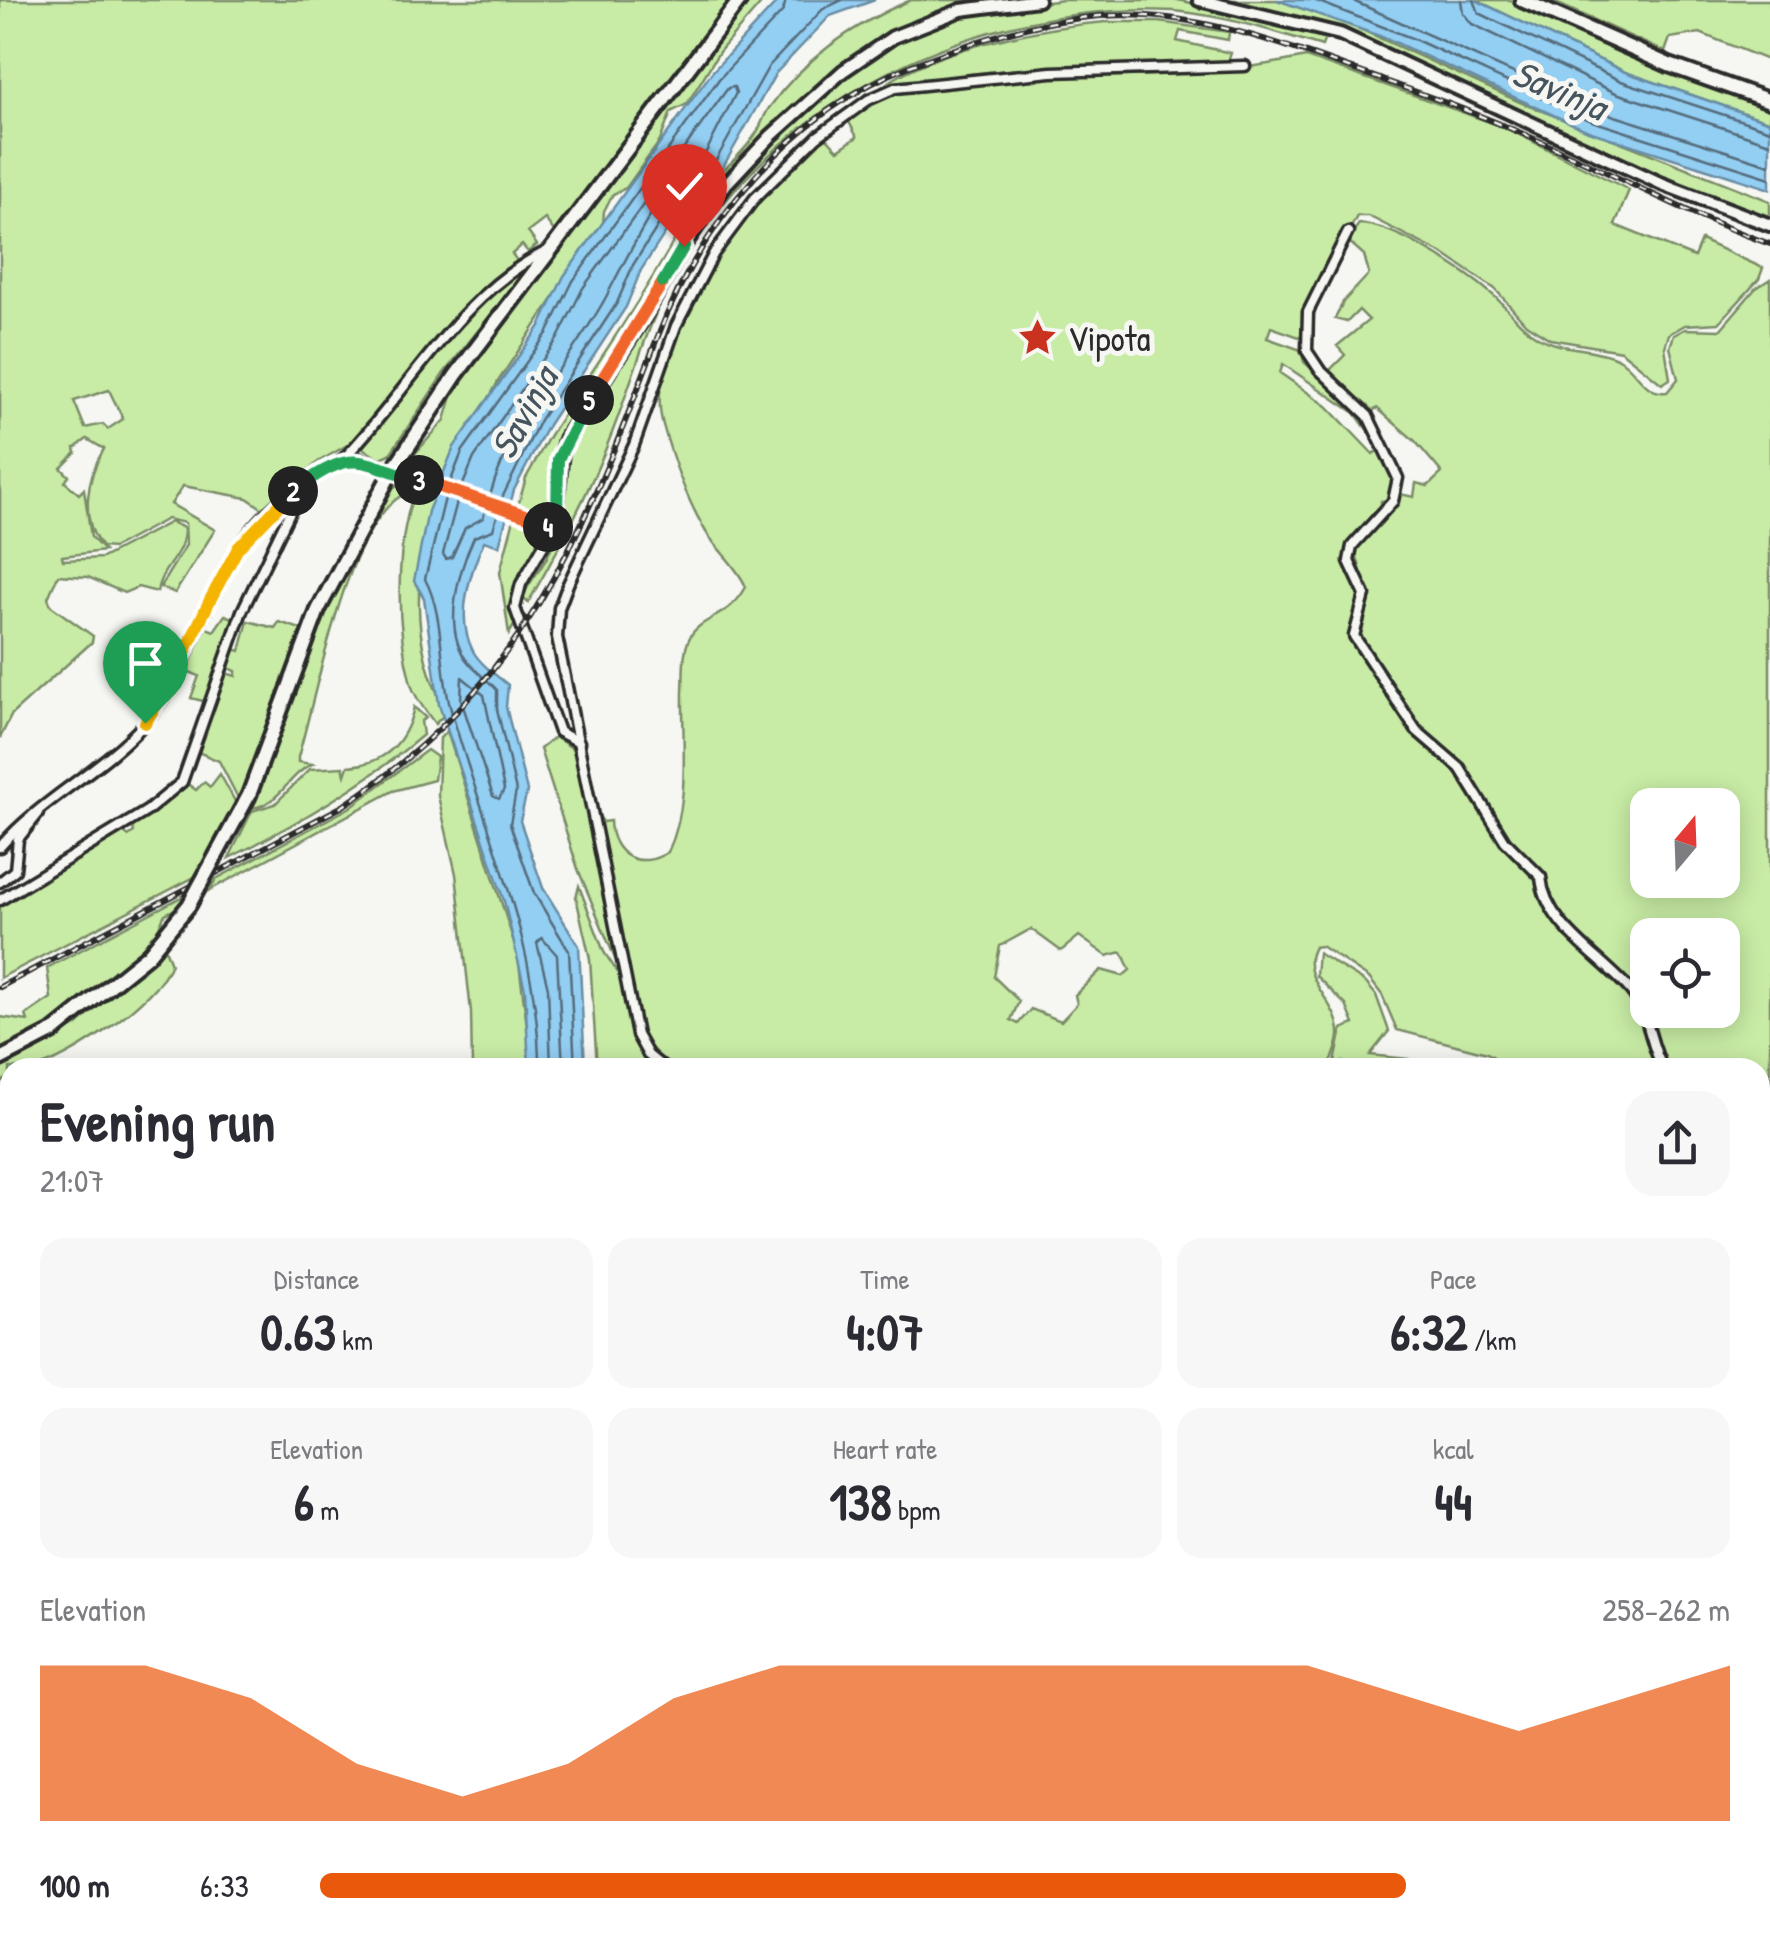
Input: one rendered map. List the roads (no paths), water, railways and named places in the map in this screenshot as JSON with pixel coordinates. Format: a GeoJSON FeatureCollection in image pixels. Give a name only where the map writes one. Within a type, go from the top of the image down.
{"type":"FeatureCollection","features":[{"type":"Feature","properties":{"kind":"main road"},"geometry":{"type":"LineString","coordinates":[[4,1058],[95,1003],[148,956],[189,905],[249,796],[318,610],[392,471],[550,250],[740,0]]}},
{"type":"Feature","properties":{"kind":"main road"},"geometry":{"type":"LineString","coordinates":[[1522,0],[1669,65],[1770,101]]}},
{"type":"Feature","properties":{"kind":"street"},"geometry":{"type":"LineString","coordinates":[[579,742],[559,732],[516,622],[521,584],[536,562],[547,528],[556,521],[558,459],[565,440],[727,183],[843,71],[893,38],[960,10],[1038,0]]}},
{"type":"Feature","properties":{"kind":"street"},"geometry":{"type":"LineString","coordinates":[[1199,0],[1308,24],[1366,44],[1660,183],[1770,225]]}},
{"type":"Feature","properties":{"kind":"street"},"geometry":{"type":"LineString","coordinates":[[652,1058],[637,1035],[557,637],[559,608],[634,445],[662,360],[714,253],[755,198],[786,166],[868,100],[895,88],[1051,72],[1245,66]]}},
{"type":"Feature","properties":{"kind":"street"},"geometry":{"type":"LineString","coordinates":[[1348,232],[1308,312],[1307,350],[1319,368],[1368,416],[1398,478],[1392,501],[1352,546],[1349,561],[1365,595],[1354,636],[1416,730],[1460,768],[1506,841],[1542,877],[1543,893],[1553,909],[1632,992],[1649,1023],[1660,1058]]}},
{"type":"Feature","properties":{"kind":"street"},"geometry":{"type":"LineString","coordinates":[[0,847],[145,723],[170,684],[238,548],[283,498],[342,460],[462,318],[526,261],[550,250]]}},
{"type":"Feature","properties":{"kind":"street"},"geometry":{"type":"LineString","coordinates":[[342,460],[358,458],[522,514],[547,528]]}},
{"type":"Feature","properties":{"kind":"street"},"geometry":{"type":"LineString","coordinates":[[0,900],[147,811],[182,782],[242,611],[304,483]]}},
{"type":"Feature","properties":{"kind":"street"},"geometry":{"type":"LineString","coordinates":[[0,882],[15,870],[18,839],[40,810]]}},
{"type":"Feature","properties":{"kind":"water","name":"Savinja"},"geometry":{"type":"Polygon","coordinates":[[[779,0],[875,0],[830,16],[776,73],[723,167],[693,190],[641,270],[626,307],[548,425],[514,490],[499,546],[484,541],[474,567],[465,610],[468,638],[480,661],[508,685],[506,707],[527,791],[520,821],[543,888],[579,946],[585,1058],[529,1058],[525,990],[504,901],[439,705],[424,598],[414,581],[428,511],[454,447],[540,326],[564,276],[712,72],[779,0]]]}},
{"type":"Feature","properties":{"kind":"water","name":"Savinja"},"geometry":{"type":"Polygon","coordinates":[[[1277,0],[1476,0],[1625,72],[1770,122],[1770,189],[1588,131],[1388,39],[1277,0]]]}},
{"type":"Feature","properties":{"kind":"railway"},"geometry":{"type":"LineString","coordinates":[[0,987],[343,806],[405,760],[458,710],[502,657],[573,542],[675,297],[725,215],[755,177],[826,112],[866,86],[910,66],[1003,34],[1075,19],[1132,15],[1225,28],[1462,109],[1770,244]]}},
{"type":"Feature","properties":{"kind":"place","name":"Vipota"},"geometry":{"type":"Point","coordinates":[1038,338]}}]}
